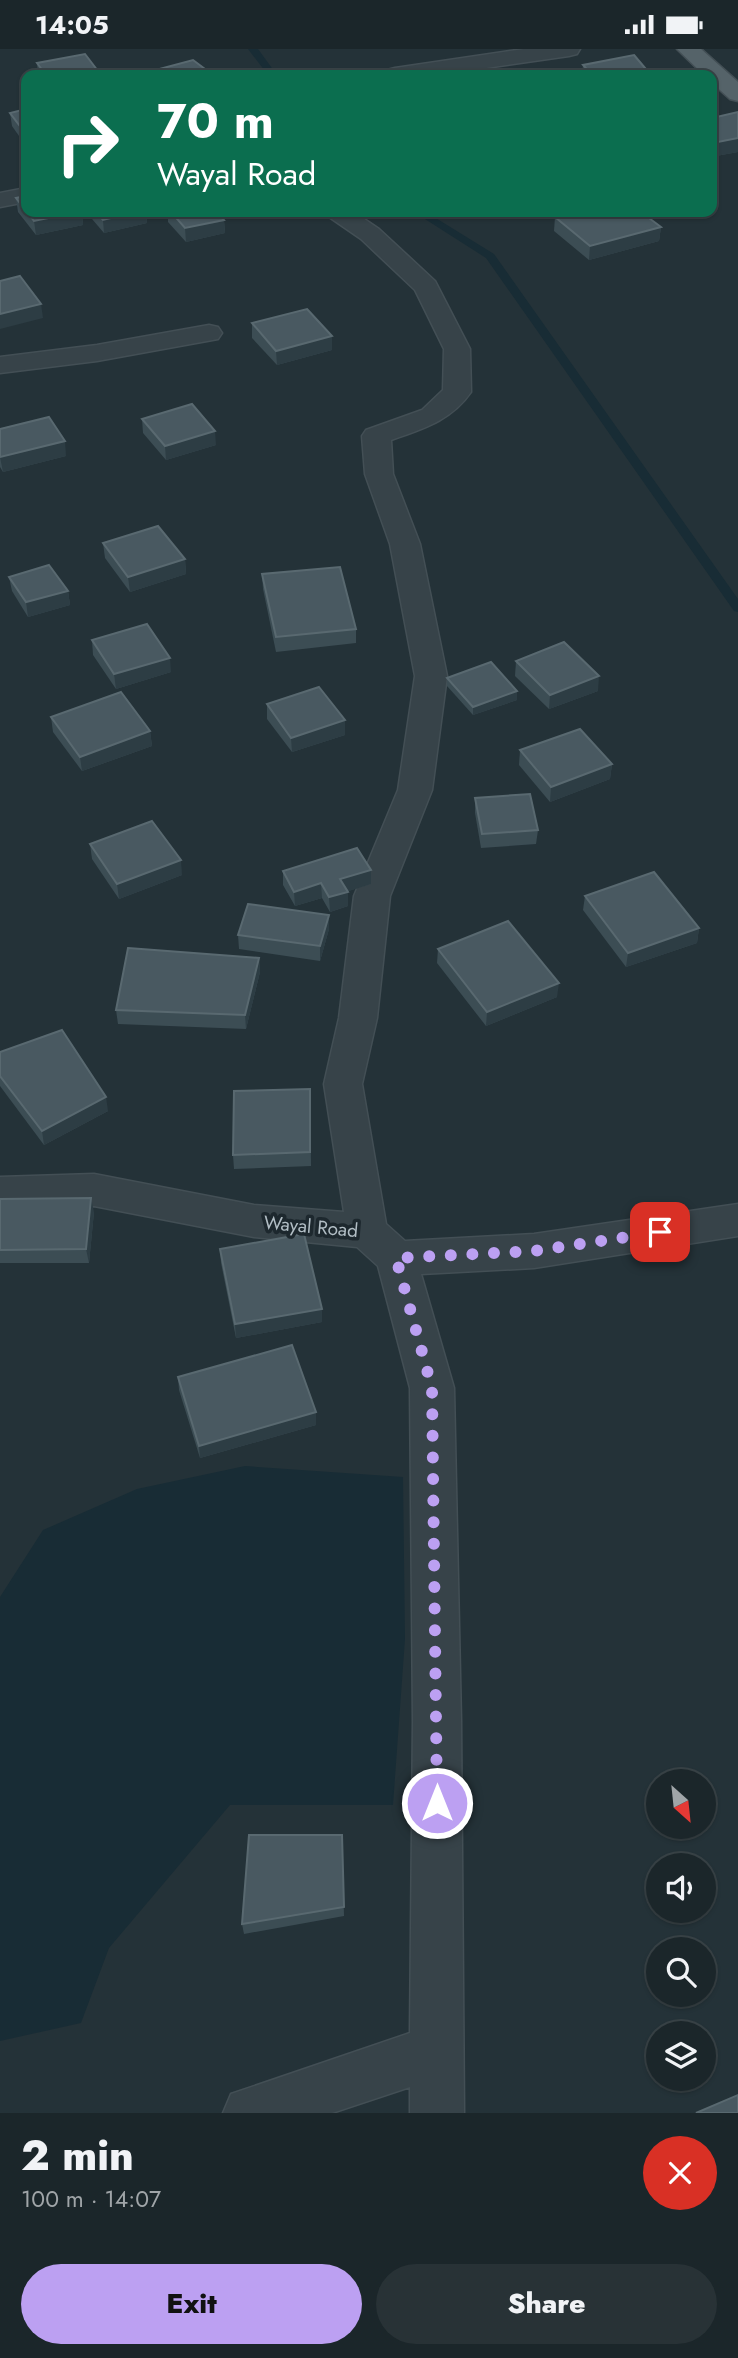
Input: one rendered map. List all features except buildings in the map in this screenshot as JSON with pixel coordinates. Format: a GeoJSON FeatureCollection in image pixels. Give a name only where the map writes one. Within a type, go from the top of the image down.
{"type":"FeatureCollection","features":[{"type":"Feature","properties":{"kind":"main road"},"geometry":{"type":"LineString","coordinates":[[688,49],[711,70]]}},
{"type":"Feature","properties":{"kind":"main road"},"geometry":{"type":"LineString","coordinates":[[717,75],[738,94]]}},
{"type":"Feature","properties":{"kind":"street"},"geometry":{"type":"LineString","coordinates":[[428,70],[569,49]]}},
{"type":"Feature","properties":{"kind":"street"},"geometry":{"type":"LineString","coordinates":[[0,199],[21,196]]}},
{"type":"Feature","properties":{"kind":"street"},"geometry":{"type":"LineString","coordinates":[[345,217],[370,234],[426,286],[457,349],[457,392],[432,416],[376,436],[379,474],[405,544],[431,676],[415,790],[372,896],[358,1019],[343,1084],[382,1244],[432,1388],[437,1721],[437,2113]]}},
{"type":"Feature","properties":{"kind":"street"},"geometry":{"type":"LineString","coordinates":[[0,365],[84,355],[209,333]]}},
{"type":"Feature","properties":{"kind":"street","name":"Wayal Road"},"geometry":{"type":"LineString","coordinates":[[0,1193],[94,1190],[382,1244],[534,1251],[738,1220]]}},
{"type":"Feature","properties":{"kind":"street"},"geometry":{"type":"LineString","coordinates":[[250,2113],[437,2051]]}},
{"type":"Feature","properties":{"kind":"water"},"geometry":{"type":"Polygon","coordinates":[[[245,1466],[403,1477],[405,1639],[393,1805],[230,1805],[109,1948],[81,2023],[0,2041],[0,1597],[43,1530],[137,1489],[245,1466]]]}},
{"type":"Feature","properties":{"kind":"waterway"},"geometry":{"type":"LineString","coordinates":[[253,49],[269,70]]}},
{"type":"Feature","properties":{"kind":"waterway"},"geometry":{"type":"LineString","coordinates":[[427,217],[490,256],[738,608]]}},
{"type":"Feature","properties":{"kind":"route"},"geometry":{"type":"LineString","coordinates":[[437,1803],[432,1388],[396,1258],[534,1251],[660,1232]]}}]}
